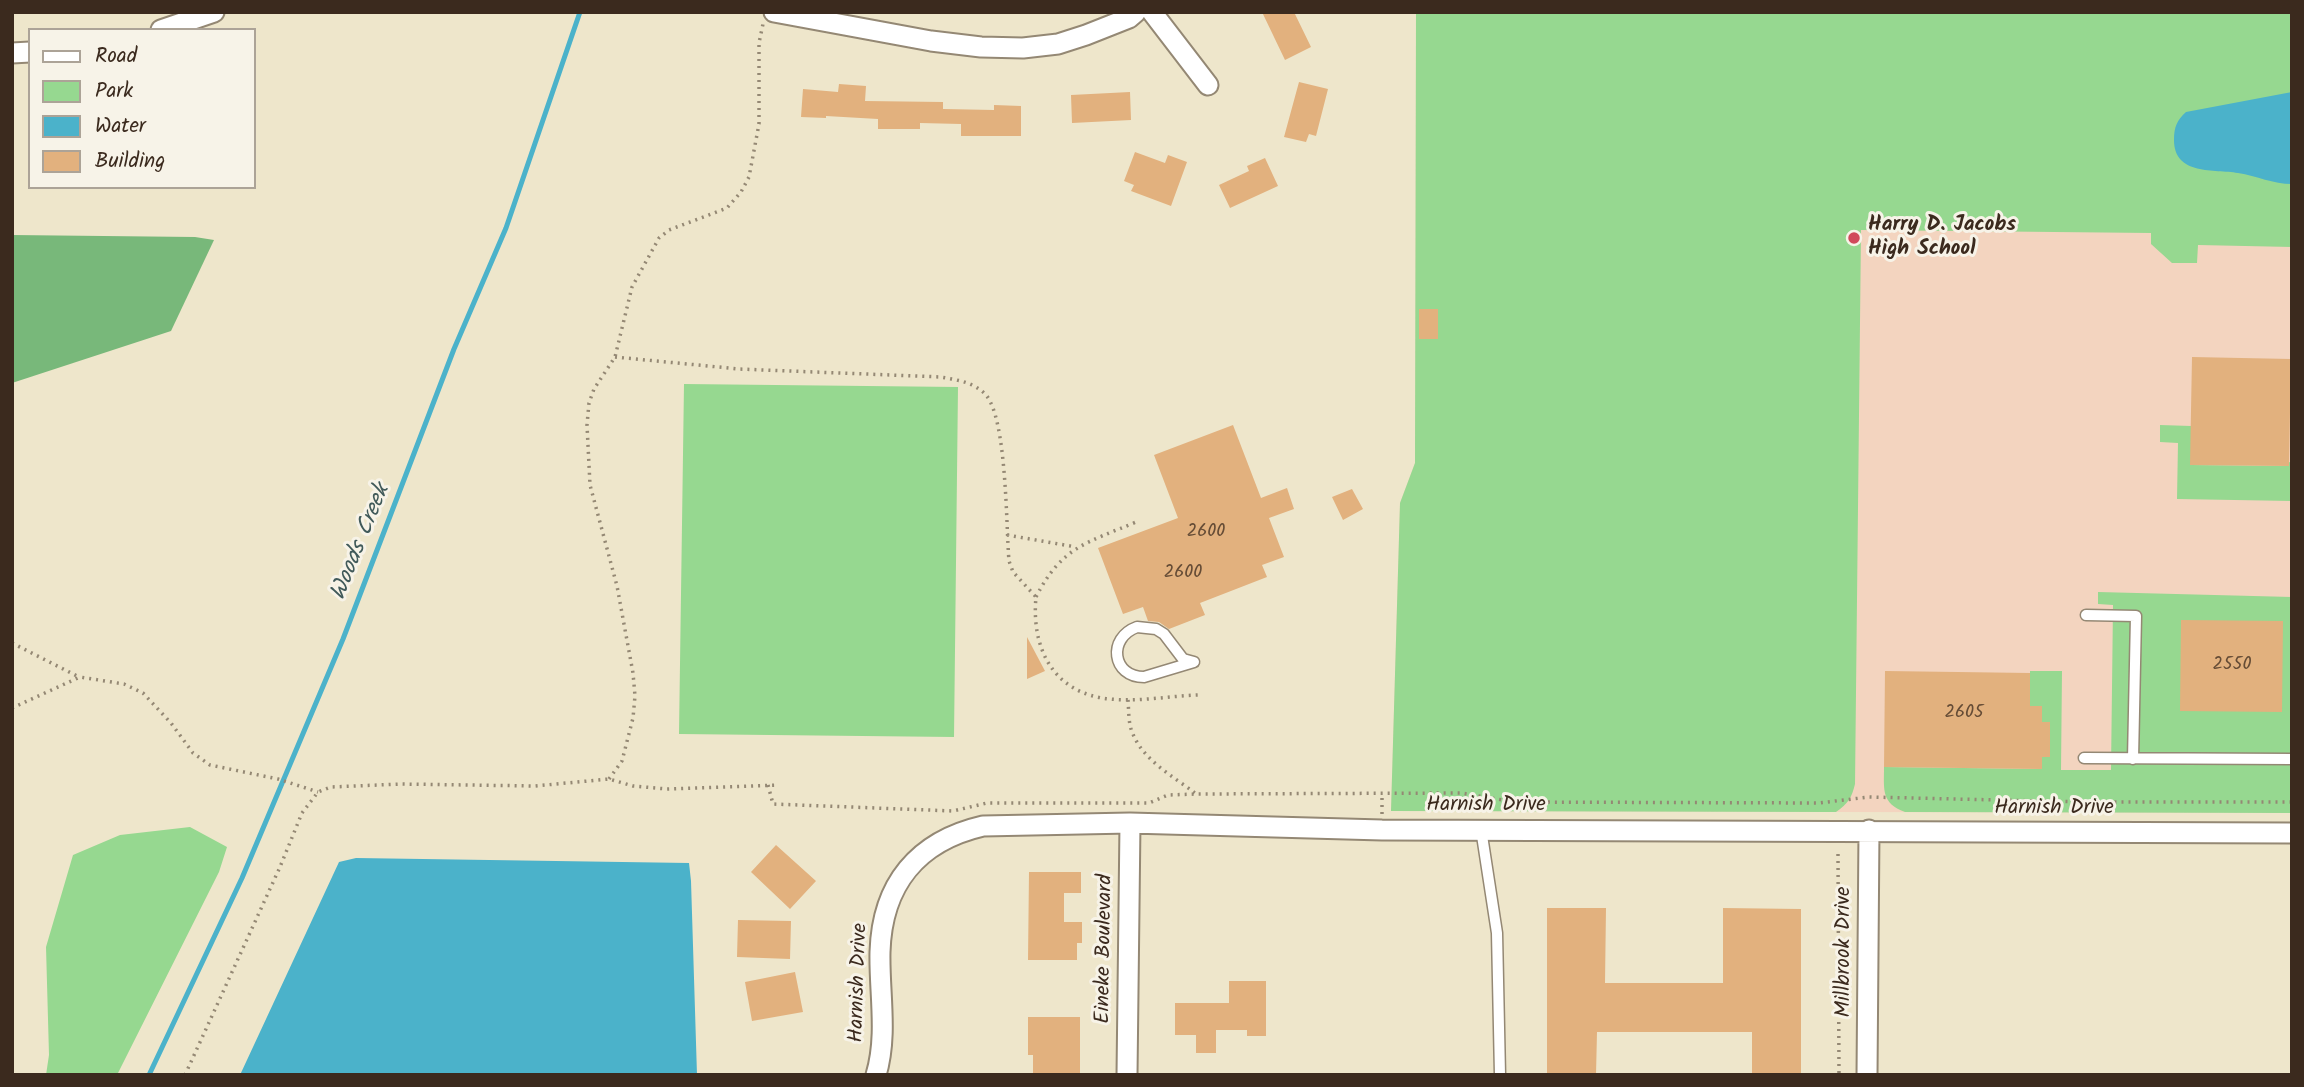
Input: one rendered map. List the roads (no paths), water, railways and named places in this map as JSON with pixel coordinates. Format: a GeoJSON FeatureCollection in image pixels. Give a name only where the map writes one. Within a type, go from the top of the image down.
{"type":"FeatureCollection","features":[{"type":"Feature","properties":{"kind":"street"},"geometry":{"type":"LineString","coordinates":[[167,28],[214,12]]}},
{"type":"Feature","properties":{"kind":"street"},"geometry":{"type":"LineString","coordinates":[[770,16],[931,41],[981,47],[1023,48],[1058,44],[1129,18],[1136,12]]}},
{"type":"Feature","properties":{"kind":"street"},"geometry":{"type":"LineString","coordinates":[[1152,12],[1208,85]]}},
{"type":"Feature","properties":{"kind":"street","name":"Harnish Drive"},"geometry":{"type":"LineString","coordinates":[[876,1075],[882,1037],[880,949],[886,908],[897,883],[924,852],[941,839],[983,826],[1130,823],[1382,830],[2292,833]]}},
{"type":"Feature","properties":{"kind":"street","name":"Eineke Boulevard"},"geometry":{"type":"LineString","coordinates":[[1127,1075],[1130,823]]}},
{"type":"Feature","properties":{"kind":"street","name":"Millbrook Drive"},"geometry":{"type":"LineString","coordinates":[[1867,1075],[1869,830]]}},
{"type":"Feature","properties":{"kind":"lane"},"geometry":{"type":"LineString","coordinates":[[2086,615],[2136,616],[2133,759]]}},
{"type":"Feature","properties":{"kind":"lane"},"geometry":{"type":"LineString","coordinates":[[1137,627],[1156,629],[1168,639],[1183,659],[1194,662],[1136,677],[1118,661],[1117,648],[1128,630],[1137,627]]}},
{"type":"Feature","properties":{"kind":"lane"},"geometry":{"type":"LineString","coordinates":[[2084,758],[2292,759]]}},
{"type":"Feature","properties":{"kind":"lane"},"geometry":{"type":"LineString","coordinates":[[1481,829],[1497,933],[1500,1075]]}},
{"type":"Feature","properties":{"kind":"water"},"geometry":{"type":"Polygon","coordinates":[[[2292,92],[2292,184],[2197,168],[2181,160],[2176,152],[2175,128],[2186,112],[2292,92]]]}},
{"type":"Feature","properties":{"kind":"water"},"geometry":{"type":"Polygon","coordinates":[[[356,858],[689,863],[697,1075],[240,1075],[339,862],[356,858]]]}},
{"type":"Feature","properties":{"kind":"waterway","name":"Woods Creek"},"geometry":{"type":"LineString","coordinates":[[149,1075],[242,878],[343,639],[454,349],[506,228],[580,12]]}},
{"type":"Feature","properties":{"kind":"place","name":"Harry D. Jacobs High School"},"geometry":{"type":"Point","coordinates":[1854,238]}}]}
